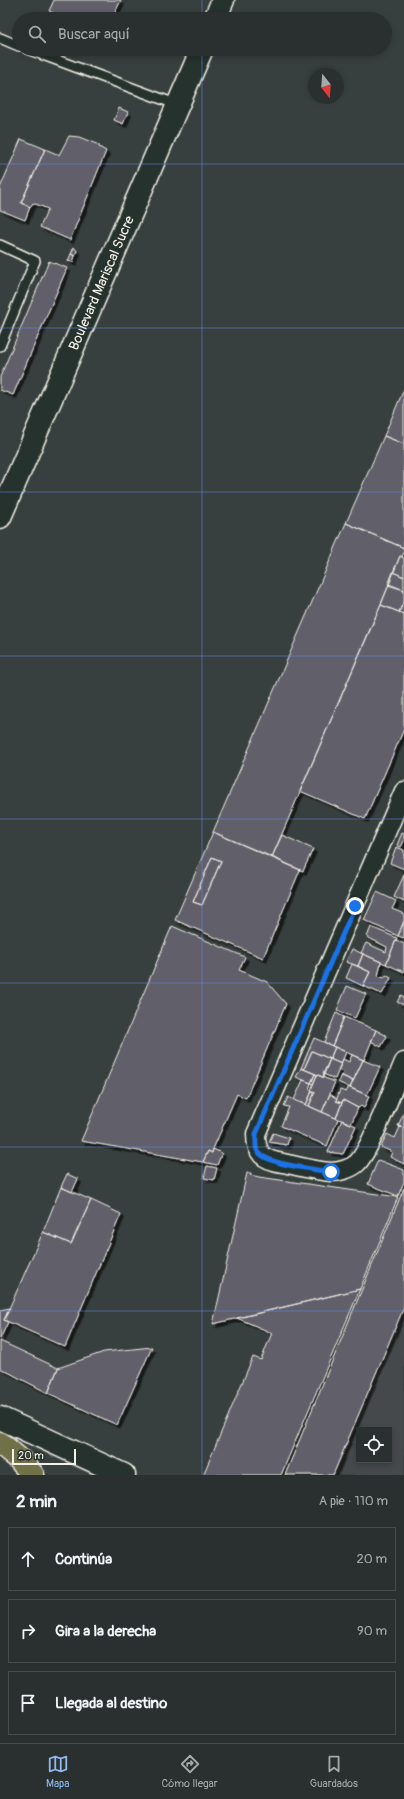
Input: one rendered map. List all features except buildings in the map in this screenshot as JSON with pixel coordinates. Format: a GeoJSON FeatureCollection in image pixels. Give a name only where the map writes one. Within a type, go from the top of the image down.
{"type":"FeatureCollection","features":[{"type":"Feature","properties":{"kind":"highway"},"geometry":{"type":"LineString","coordinates":[[0,1443],[18,1458],[33,1475]]}},
{"type":"Feature","properties":{"kind":"highway"},"geometry":{"type":"LineString","coordinates":[[0,1462],[28,1475]]}},
{"type":"Feature","properties":{"kind":"street"},"geometry":{"type":"LineString","coordinates":[[218,12],[223,0]]}},
{"type":"Feature","properties":{"kind":"street","name":"Boulevard Mariscal Sucre"},"geometry":{"type":"LineString","coordinates":[[0,518],[199,56]]}},
{"type":"Feature","properties":{"kind":"street"},"geometry":{"type":"LineString","coordinates":[[404,792],[256,1134],[257,1150],[262,1156],[274,1162],[331,1172],[346,1169],[356,1164],[363,1156],[371,1139],[404,1062]]}},
{"type":"Feature","properties":{"kind":"street"},"geometry":{"type":"LineString","coordinates":[[0,1418],[124,1475]]}},
{"type":"Feature","properties":{"kind":"lane"},"geometry":{"type":"LineString","coordinates":[[0,38],[12,43]]}},
{"type":"Feature","properties":{"kind":"lane"},"geometry":{"type":"LineString","coordinates":[[47,56],[178,105]]}},
{"type":"Feature","properties":{"kind":"lane"},"geometry":{"type":"LineString","coordinates":[[0,245],[35,261],[0,346]]}},
{"type":"Feature","properties":{"kind":"shaded area"},"geometry":{"type":"Polygon","coordinates":[[[404,1188],[404,1475],[285,1475],[404,1188]]]}},
{"type":"Feature","properties":{"kind":"route"},"geometry":{"type":"LineString","coordinates":[[331,1172],[274,1162],[262,1156],[257,1150],[256,1134],[355,906]]}}]}
